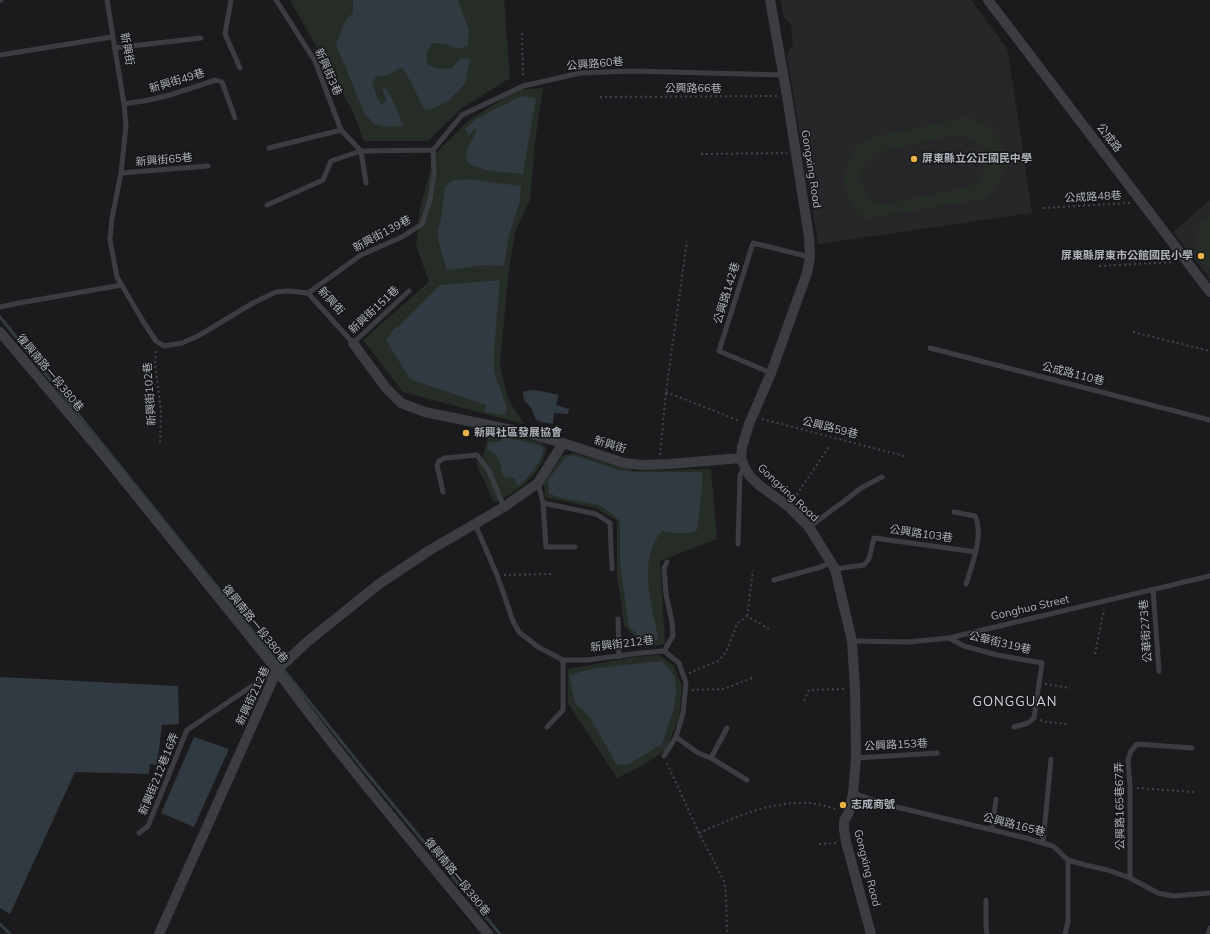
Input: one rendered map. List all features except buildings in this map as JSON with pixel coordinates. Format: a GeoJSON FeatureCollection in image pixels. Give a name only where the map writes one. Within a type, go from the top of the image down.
{"type":"FeatureCollection","features":[{"type":"Feature","properties":{"kind":"street","name":"Gongxing Road"},"geometry":{"type":"LineString","coordinates":[[770,0],[796,152],[809,237],[810,257],[807,273],[771,373],[750,420],[742,447],[741,458],[749,475],[759,485],[789,507],[809,527],[833,566],[852,641],[855,689],[856,758],[853,793],[849,812],[844,821],[844,829],[846,842],[872,934]]}},
{"type":"Feature","properties":{"kind":"street","name":"公成路"},"geometry":{"type":"LineString","coordinates":[[988,0],[1144,203],[1210,292]]}},
{"type":"Feature","properties":{"kind":"street","name":"復興南路一段380巷"},"geometry":{"type":"LineString","coordinates":[[0,332],[103,454],[488,934]]}},
{"type":"Feature","properties":{"kind":"street","name":"新興街"},"geometry":{"type":"LineString","coordinates":[[353,343],[386,388],[402,403],[425,412],[527,433],[624,462],[642,465],[741,458]]}},
{"type":"Feature","properties":{"kind":"street","name":"新興街212巷"},"geometry":{"type":"LineString","coordinates":[[159,934],[277,670],[307,642],[379,584],[430,550],[504,507],[538,483],[563,443]]}},
{"type":"Feature","properties":{"kind":"lane","name":"新興街"},"geometry":{"type":"LineString","coordinates":[[107,0],[124,104],[126,126],[121,173],[112,218],[110,240],[117,277],[144,324],[156,341],[164,346],[182,343],[198,336],[253,302],[276,292],[290,291],[308,293],[353,343]]}},
{"type":"Feature","properties":{"kind":"lane"},"geometry":{"type":"LineString","coordinates":[[231,0],[225,34],[240,68]]}},
{"type":"Feature","properties":{"kind":"lane","name":"新興街3巷"},"geometry":{"type":"LineString","coordinates":[[276,0],[315,61],[341,130],[361,151]]}},
{"type":"Feature","properties":{"kind":"lane"},"geometry":{"type":"LineString","coordinates":[[0,55],[112,37]]}},
{"type":"Feature","properties":{"kind":"lane"},"geometry":{"type":"LineString","coordinates":[[114,48],[201,38]]}},
{"type":"Feature","properties":{"kind":"lane","name":"公興路60巷"},"geometry":{"type":"LineString","coordinates":[[433,150],[462,116],[523,86],[580,73],[631,71],[783,75]]}},
{"type":"Feature","properties":{"kind":"lane","name":"新興街49巷"},"geometry":{"type":"LineString","coordinates":[[124,104],[170,95],[216,80],[222,82],[236,118]]}},
{"type":"Feature","properties":{"kind":"lane"},"geometry":{"type":"LineString","coordinates":[[269,148],[341,130]]}},
{"type":"Feature","properties":{"kind":"lane"},"geometry":{"type":"LineString","coordinates":[[267,205],[323,180],[331,161],[361,151],[433,150]]}},
{"type":"Feature","properties":{"kind":"lane","name":"新興街139巷"},"geometry":{"type":"LineString","coordinates":[[308,293],[361,255],[402,237],[422,224],[430,200],[434,173],[433,150]]}},
{"type":"Feature","properties":{"kind":"lane"},"geometry":{"type":"LineString","coordinates":[[361,151],[366,183]]}},
{"type":"Feature","properties":{"kind":"lane","name":"新興街65巷"},"geometry":{"type":"LineString","coordinates":[[121,173],[208,166]]}},
{"type":"Feature","properties":{"kind":"lane","name":"公興路142巷"},"geometry":{"type":"LineString","coordinates":[[771,373],[719,351],[753,242],[810,257]]}},
{"type":"Feature","properties":{"kind":"lane"},"geometry":{"type":"LineString","coordinates":[[0,307],[122,285]]}},
{"type":"Feature","properties":{"kind":"lane","name":"新興街151巷"},"geometry":{"type":"LineString","coordinates":[[353,343],[409,291]]}},
{"type":"Feature","properties":{"kind":"lane","name":"公成路110巷"},"geometry":{"type":"LineString","coordinates":[[930,348],[1210,420]]}},
{"type":"Feature","properties":{"kind":"lane"},"geometry":{"type":"LineString","coordinates":[[443,492],[437,466],[439,461],[451,457],[477,455],[490,471],[504,507]]}},
{"type":"Feature","properties":{"kind":"lane"},"geometry":{"type":"LineString","coordinates":[[738,544],[740,475],[745,468]]}},
{"type":"Feature","properties":{"kind":"lane"},"geometry":{"type":"LineString","coordinates":[[809,527],[861,488],[882,477]]}},
{"type":"Feature","properties":{"kind":"lane"},"geometry":{"type":"LineString","coordinates":[[538,483],[544,502],[546,547],[575,547]]}},
{"type":"Feature","properties":{"kind":"lane"},"geometry":{"type":"LineString","coordinates":[[544,502],[596,514],[610,523],[612,569]]}},
{"type":"Feature","properties":{"kind":"lane"},"geometry":{"type":"LineString","coordinates":[[954,512],[975,516],[978,522],[976,552],[966,584]]}},
{"type":"Feature","properties":{"kind":"lane","name":"新興街212巷"},"geometry":{"type":"LineString","coordinates":[[475,524],[519,632],[538,647],[563,660],[587,660],[664,651],[679,663],[686,682],[683,713],[676,738],[664,756]]}},
{"type":"Feature","properties":{"kind":"lane","name":"公興路103巷"},"geometry":{"type":"LineString","coordinates":[[833,566],[864,565],[869,559],[874,538],[976,552]]}},
{"type":"Feature","properties":{"kind":"lane"},"geometry":{"type":"LineString","coordinates":[[664,651],[673,636],[672,622],[666,594],[664,568],[666,562]]}},
{"type":"Feature","properties":{"kind":"lane"},"geometry":{"type":"LineString","coordinates":[[774,580],[821,567],[833,566]]}},
{"type":"Feature","properties":{"kind":"lane","name":"Gonghua Street"},"geometry":{"type":"LineString","coordinates":[[852,641],[908,642],[949,638],[1210,576]]}},
{"type":"Feature","properties":{"kind":"lane","name":"公華街273巷"},"geometry":{"type":"LineString","coordinates":[[1153,590],[1159,671]]}},
{"type":"Feature","properties":{"kind":"lane"},"geometry":{"type":"LineString","coordinates":[[618,619],[619,656]]}},
{"type":"Feature","properties":{"kind":"lane","name":"公華街319巷"},"geometry":{"type":"LineString","coordinates":[[949,638],[964,646],[997,655],[1042,663],[1034,718]]}},
{"type":"Feature","properties":{"kind":"lane"},"geometry":{"type":"LineString","coordinates":[[548,727],[563,710],[563,660]]}},
{"type":"Feature","properties":{"kind":"lane","name":"新興街212巷16弄"},"geometry":{"type":"LineString","coordinates":[[140,833],[148,826],[188,730],[277,670]]}},
{"type":"Feature","properties":{"kind":"lane"},"geometry":{"type":"LineString","coordinates":[[1014,726],[1028,723],[1034,718]]}},
{"type":"Feature","properties":{"kind":"lane"},"geometry":{"type":"LineString","coordinates":[[712,758],[727,728]]}},
{"type":"Feature","properties":{"kind":"lane"},"geometry":{"type":"LineString","coordinates":[[676,738],[698,753],[712,758],[747,780]]}},
{"type":"Feature","properties":{"kind":"lane","name":"公興路165巷67弄"},"geometry":{"type":"LineString","coordinates":[[1130,878],[1130,787],[1128,760],[1131,751],[1136,744],[1192,748]]}},
{"type":"Feature","properties":{"kind":"lane","name":"公興路153巷"},"geometry":{"type":"LineString","coordinates":[[856,758],[937,753]]}},
{"type":"Feature","properties":{"kind":"lane"},"geometry":{"type":"LineString","coordinates":[[1043,843],[1052,759]]}},
{"type":"Feature","properties":{"kind":"lane","name":"公興路165巷"},"geometry":{"type":"LineString","coordinates":[[853,793],[888,805],[1053,846],[1068,860],[1108,870],[1130,878],[1158,893],[1173,896],[1210,893]]}},
{"type":"Feature","properties":{"kind":"lane"},"geometry":{"type":"LineString","coordinates":[[992,830],[996,798]]}},
{"type":"Feature","properties":{"kind":"lane"},"geometry":{"type":"LineString","coordinates":[[1065,934],[1068,922],[1068,860]]}},
{"type":"Feature","properties":{"kind":"lane"},"geometry":{"type":"LineString","coordinates":[[986,900],[987,934]]}},
{"type":"Feature","properties":{"kind":"lane"},"geometry":{"type":"LineString","coordinates":[[1208,934],[1210,928]]}},
{"type":"Feature","properties":{"kind":"path"},"geometry":{"type":"LineString","coordinates":[[522,33],[523,86]]}},
{"type":"Feature","properties":{"kind":"path","name":"公興路66巷"},"geometry":{"type":"LineString","coordinates":[[600,97],[787,96]]}},
{"type":"Feature","properties":{"kind":"path"},"geometry":{"type":"LineString","coordinates":[[701,154],[796,152]]}},
{"type":"Feature","properties":{"kind":"path","name":"公成路48巷"},"geometry":{"type":"LineString","coordinates":[[1043,208],[1144,203]]}},
{"type":"Feature","properties":{"kind":"path"},"geometry":{"type":"LineString","coordinates":[[659,464],[666,392],[686,241]]}},
{"type":"Feature","properties":{"kind":"path"},"geometry":{"type":"LineString","coordinates":[[1099,266],[1187,261]]}},
{"type":"Feature","properties":{"kind":"path"},"geometry":{"type":"LineString","coordinates":[[1133,332],[1210,351]]}},
{"type":"Feature","properties":{"kind":"path","name":"新興街102巷"},"geometry":{"type":"LineString","coordinates":[[156,341],[155,363],[161,411],[160,445]]}},
{"type":"Feature","properties":{"kind":"path","name":"公興路59巷"},"geometry":{"type":"LineString","coordinates":[[666,392],[750,420],[904,456]]}},
{"type":"Feature","properties":{"kind":"path"},"geometry":{"type":"LineString","coordinates":[[789,507],[830,445]]}},
{"type":"Feature","properties":{"kind":"path"},"geometry":{"type":"LineString","coordinates":[[684,675],[718,661],[726,652],[737,624],[747,616],[753,571]]}},
{"type":"Feature","properties":{"kind":"path"},"geometry":{"type":"LineString","coordinates":[[497,575],[552,574]]}},
{"type":"Feature","properties":{"kind":"path"},"geometry":{"type":"LineString","coordinates":[[1095,654],[1106,601]]}},
{"type":"Feature","properties":{"kind":"path"},"geometry":{"type":"LineString","coordinates":[[747,616],[769,630]]}},
{"type":"Feature","properties":{"kind":"path"},"geometry":{"type":"LineString","coordinates":[[686,690],[724,689],[752,678]]}},
{"type":"Feature","properties":{"kind":"path"},"geometry":{"type":"LineString","coordinates":[[1039,683],[1070,688]]}},
{"type":"Feature","properties":{"kind":"path"},"geometry":{"type":"LineString","coordinates":[[804,702],[809,690],[855,689]]}},
{"type":"Feature","properties":{"kind":"path"},"geometry":{"type":"LineString","coordinates":[[1034,718],[1046,722],[1067,724]]}},
{"type":"Feature","properties":{"kind":"path"},"geometry":{"type":"LineString","coordinates":[[664,756],[699,833],[724,881],[726,893],[727,934]]}},
{"type":"Feature","properties":{"kind":"path"},"geometry":{"type":"LineString","coordinates":[[1130,787],[1194,792]]}},
{"type":"Feature","properties":{"kind":"path"},"geometry":{"type":"LineString","coordinates":[[699,833],[744,814],[789,803],[810,803],[849,812]]}},
{"type":"Feature","properties":{"kind":"path"},"geometry":{"type":"LineString","coordinates":[[819,844],[846,842]]}},
{"type":"Feature","properties":{"kind":"shaded area"},"geometry":{"type":"Polygon","coordinates":[[[290,0],[504,0],[510,78],[462,108],[428,141],[364,141],[353,112],[290,0]]]}},
{"type":"Feature","properties":{"kind":"shaded area"},"geometry":{"type":"Polygon","coordinates":[[[353,0],[458,0],[469,31],[468,46],[457,49],[447,44],[433,43],[428,50],[427,59],[428,65],[439,69],[452,68],[460,59],[470,58],[465,84],[449,100],[430,110],[423,108],[403,69],[400,68],[389,75],[376,77],[372,83],[378,100],[381,104],[385,103],[386,99],[382,90],[384,86],[393,100],[403,126],[383,127],[374,124],[364,113],[336,45],[346,19],[353,13],[353,0]]]}},
{"type":"Feature","properties":{"kind":"shaded area","name":"屏東縣立公正國民中學"},"geometry":{"type":"Polygon","coordinates":[[[780,0],[971,0],[1007,49],[1032,213],[818,244],[787,57],[793,43],[791,25],[784,17],[780,0]]]}},
{"type":"Feature","properties":{"kind":"shaded area"},"geometry":{"type":"Polygon","coordinates":[[[543,88],[535,142],[530,200],[515,232],[508,277],[500,365],[508,399],[524,424],[403,392],[363,340],[429,282],[416,245],[420,208],[435,154],[469,120],[517,90],[543,88]]]}},
{"type":"Feature","properties":{"kind":"shaded area"},"geometry":{"type":"Polygon","coordinates":[[[522,96],[536,98],[523,174],[486,170],[467,162],[466,151],[477,130],[475,128],[469,136],[465,129],[476,119],[522,96]]]}},
{"type":"Feature","properties":{"kind":"shaded area"},"geometry":{"type":"Polygon","coordinates":[[[967,117],[984,124],[993,131],[1001,143],[1004,151],[1004,167],[998,183],[987,198],[865,219],[854,209],[844,182],[848,162],[855,148],[868,138],[967,117]],[[961,134],[875,153],[865,164],[862,172],[861,183],[872,200],[882,205],[968,187],[978,182],[985,165],[986,158],[982,147],[970,138],[961,134]]]}},
{"type":"Feature","properties":{"kind":"shaded area"},"geometry":{"type":"Polygon","coordinates":[[[467,179],[521,186],[520,201],[509,235],[504,266],[481,265],[447,270],[438,240],[445,187],[453,180],[467,179]]]}},
{"type":"Feature","properties":{"kind":"shaded area","name":"屏東縣屏東市公館國民小學"},"geometry":{"type":"Polygon","coordinates":[[[1210,200],[1210,279],[1173,232],[1210,200]]]}},
{"type":"Feature","properties":{"kind":"shaded area"},"geometry":{"type":"Polygon","coordinates":[[[1210,216],[1210,270],[1204,267],[1197,241],[1199,225],[1210,216]]]}},
{"type":"Feature","properties":{"kind":"shaded area"},"geometry":{"type":"Polygon","coordinates":[[[500,280],[494,351],[494,372],[507,408],[505,415],[484,412],[486,405],[410,379],[386,340],[394,329],[399,326],[440,285],[500,280]]]}},
{"type":"Feature","properties":{"kind":"shaded area"},"geometry":{"type":"Polygon","coordinates":[[[531,390],[559,395],[556,405],[569,409],[568,414],[554,413],[553,424],[536,420],[530,406],[524,401],[523,392],[531,390]]]}},
{"type":"Feature","properties":{"kind":"shaded area"},"geometry":{"type":"Polygon","coordinates":[[[489,431],[540,442],[547,449],[539,468],[527,482],[520,488],[494,503],[476,463],[483,457],[489,431]]]}},
{"type":"Feature","properties":{"kind":"shaded area"},"geometry":{"type":"Polygon","coordinates":[[[502,437],[536,444],[543,447],[542,456],[539,462],[526,479],[518,486],[514,478],[505,477],[502,474],[498,459],[494,453],[487,450],[489,442],[501,442],[502,437]]]}},
{"type":"Feature","properties":{"kind":"shaded area"},"geometry":{"type":"Polygon","coordinates":[[[573,453],[635,471],[711,469],[717,539],[660,561],[665,644],[644,647],[624,625],[617,575],[617,521],[596,508],[545,497],[544,483],[562,456],[573,453]]]}},
{"type":"Feature","properties":{"kind":"shaded area"},"geometry":{"type":"Polygon","coordinates":[[[573,455],[616,469],[633,472],[702,472],[702,490],[697,530],[684,533],[662,531],[654,542],[650,555],[648,583],[658,638],[654,642],[645,642],[629,627],[620,564],[619,520],[600,505],[566,499],[549,494],[548,480],[566,457],[573,455]]]}},
{"type":"Feature","properties":{"kind":"shaded area"},"geometry":{"type":"Polygon","coordinates":[[[659,655],[674,666],[682,686],[679,716],[667,749],[642,766],[617,778],[568,703],[568,669],[635,657],[659,655]]]}},
{"type":"Feature","properties":{"kind":"shaded area"},"geometry":{"type":"Polygon","coordinates":[[[661,661],[669,668],[675,678],[676,693],[673,712],[662,744],[629,764],[617,765],[589,716],[575,703],[569,675],[597,668],[661,661]]]}},
{"type":"Feature","properties":{"kind":"shaded area"},"geometry":{"type":"Polygon","coordinates":[[[0,677],[178,686],[179,724],[162,725],[157,765],[150,764],[149,774],[75,772],[10,914],[0,908],[0,677]]]}},
{"type":"Feature","properties":{"kind":"shaded area"},"geometry":{"type":"Polygon","coordinates":[[[194,737],[229,749],[194,827],[161,813],[194,737]]]}},
{"type":"Feature","properties":{"kind":"waterway"},"geometry":{"type":"LineString","coordinates":[[0,317],[365,771],[500,934]]}},
{"type":"Feature","properties":{"kind":"waterway"},"geometry":{"type":"LineString","coordinates":[[0,924],[10,934]]}},
{"type":"Feature","properties":{"kind":"place","name":"屏東縣立公正國民中學"},"geometry":{"type":"Point","coordinates":[914,159]}},
{"type":"Feature","properties":{"kind":"place","name":"屏東縣屏東市公館國民小學"},"geometry":{"type":"Point","coordinates":[1201,256]}},
{"type":"Feature","properties":{"kind":"place","name":"新興社區發展協會"},"geometry":{"type":"Point","coordinates":[466,433]}},
{"type":"Feature","properties":{"kind":"place","name":"志成商號"},"geometry":{"type":"Point","coordinates":[843,805]}},
{"type":"Feature","properties":{"kind":"district","name":"GONGGUAN"},"geometry":{"type":"Point","coordinates":[1015,702]}}]}
